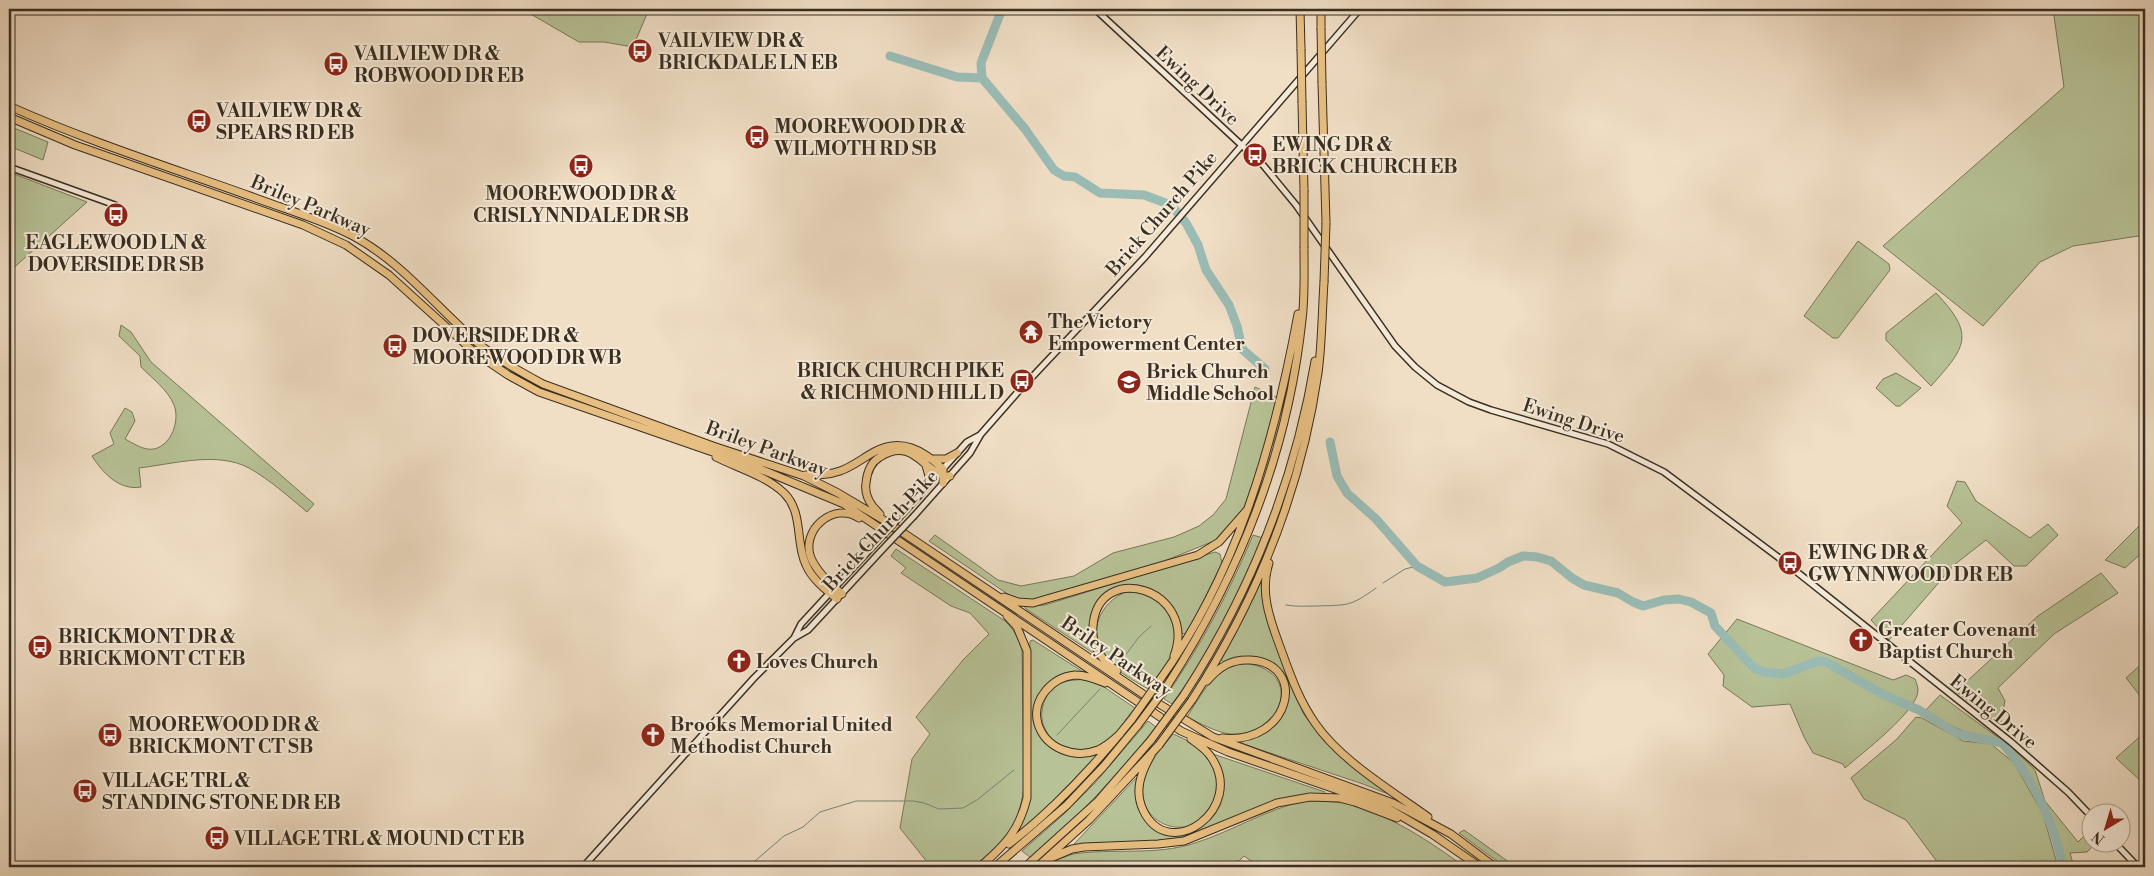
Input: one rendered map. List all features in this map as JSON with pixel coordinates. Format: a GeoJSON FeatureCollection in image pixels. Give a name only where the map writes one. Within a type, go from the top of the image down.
{"type":"FeatureCollection","features":[{"type":"Feature","properties":{"kind":"highway"},"geometry":{"type":"LineString","coordinates":[[995,867],[1067,805],[1104,766],[1167,686],[1190,650],[1224,588],[1246,541],[1266,487],[1288,410],[1302,318],[1304,190],[1300,9]]}},
{"type":"Feature","properties":{"kind":"highway"},"geometry":{"type":"LineString","coordinates":[[1321,9],[1326,223],[1318,372],[1308,431],[1297,475],[1267,569],[1265,584],[1266,604],[1289,671],[1308,712],[1321,732],[1340,751],[1451,834]]}},
{"type":"Feature","properties":{"kind":"highway","name":"Briley Parkway"},"geometry":{"type":"LineString","coordinates":[[9,106],[54,126],[277,206],[352,236],[394,264],[480,344],[511,367],[543,384],[713,446],[804,476],[838,493],[887,522],[1143,694],[1213,737],[1393,803],[1451,834],[1496,867]]}},
{"type":"Feature","properties":{"kind":"highway","name":"Briley Parkway"},"geometry":{"type":"LineString","coordinates":[[9,117],[75,145],[303,225],[346,245],[389,275],[474,352],[508,376],[538,392],[753,466],[844,504],[1181,731],[1228,752],[1384,806],[1432,834],[1480,867]]}},
{"type":"Feature","properties":{"kind":"highway"},"geometry":{"type":"LineString","coordinates":[[980,867],[1029,829],[1094,766],[1132,719],[1178,656],[1215,588],[1251,503],[1270,441],[1283,388],[1304,284]]}},
{"type":"Feature","properties":{"kind":"highway"},"geometry":{"type":"LineString","coordinates":[[1025,867],[1098,801],[1151,740],[1184,695],[1228,621],[1269,530],[1292,466],[1305,416],[1321,326]]}},
{"type":"Feature","properties":{"kind":"highway"},"geometry":{"type":"LineString","coordinates":[[682,442],[768,481],[784,494],[791,504],[798,524],[801,551],[806,566],[839,597]]}},
{"type":"Feature","properties":{"kind":"highway"},"geometry":{"type":"LineString","coordinates":[[804,476],[840,471],[874,452],[893,445],[910,446],[929,460],[944,473],[943,483]]}},
{"type":"Feature","properties":{"kind":"highway"},"geometry":{"type":"LineString","coordinates":[[887,522],[874,509],[867,498],[866,486],[869,469],[876,459],[892,451],[906,452],[929,460],[946,459],[957,453]]}},
{"type":"Feature","properties":{"kind":"highway"},"geometry":{"type":"LineString","coordinates":[[927,486],[929,460]]}},
{"type":"Feature","properties":{"kind":"highway"},"geometry":{"type":"LineString","coordinates":[[994,594],[1018,602],[1032,603],[1198,554],[1219,542],[1235,525],[1251,503]]}},
{"type":"Feature","properties":{"kind":"highway"},"geometry":{"type":"LineString","coordinates":[[832,590],[811,559],[809,549],[813,529],[828,516],[838,513],[855,515],[899,544],[914,550]]}},
{"type":"Feature","properties":{"kind":"highway"},"geometry":{"type":"LineString","coordinates":[[1037,867],[1107,802],[1159,745],[1198,690],[1249,598],[1275,543]]}},
{"type":"Feature","properties":{"kind":"highway"},"geometry":{"type":"LineString","coordinates":[[1143,694],[1102,659],[1097,651],[1094,640],[1093,620],[1096,610],[1107,597],[1120,589],[1139,588],[1154,593],[1166,604],[1174,617],[1178,634],[1176,649],[1166,672]]}},
{"type":"Feature","properties":{"kind":"highway"},"geometry":{"type":"LineString","coordinates":[[980,867],[1010,839],[1020,820],[1026,798],[1028,751],[1026,645],[1012,621],[981,595]]}},
{"type":"Feature","properties":{"kind":"highway"},"geometry":{"type":"LineString","coordinates":[[1198,690],[1220,668],[1233,662],[1248,660],[1269,665],[1279,674],[1284,685],[1284,704],[1277,717],[1266,729],[1242,738],[1213,737]]}},
{"type":"Feature","properties":{"kind":"highway"},"geometry":{"type":"LineString","coordinates":[[1120,734],[1107,745],[1097,750],[1074,753],[1062,750],[1051,744],[1044,736],[1038,723],[1038,704],[1041,696],[1053,683],[1067,676],[1076,675],[1094,678],[1127,694]]}},
{"type":"Feature","properties":{"kind":"highway"},"geometry":{"type":"LineString","coordinates":[[1151,755],[1140,776],[1139,789],[1142,807],[1150,820],[1163,829],[1177,832],[1189,830],[1204,822],[1218,801],[1220,785],[1218,770],[1205,749],[1181,731]]}},
{"type":"Feature","properties":{"kind":"highway"},"geometry":{"type":"LineString","coordinates":[[1046,860],[1072,849],[1084,847],[1184,841],[1277,804],[1310,797],[1340,798],[1355,802],[1432,834]]}},
{"type":"Feature","properties":{"kind":"main road","name":"Ewing Drive"},"geometry":{"type":"LineString","coordinates":[[1095,9],[1263,165],[1296,205],[1395,346],[1415,367],[1437,384],[1469,402],[1608,444],[1664,472],[1825,593],[2010,742],[2068,792],[2082,807]]}},
{"type":"Feature","properties":{"kind":"main road","name":"Brick Church Pike"},"geometry":{"type":"LineString","coordinates":[[794,638],[801,624],[927,486],[970,453],[981,434],[1170,228],[1360,9]]}},
{"type":"Feature","properties":{"kind":"main road"},"geometry":{"type":"LineString","coordinates":[[9,167],[115,205]]}},
{"type":"Feature","properties":{"kind":"main road","name":"Brick Church Pike"},"geometry":{"type":"LineString","coordinates":[[944,473],[967,442],[981,434]]}},
{"type":"Feature","properties":{"kind":"main road","name":"Brick Church Pike"},"geometry":{"type":"LineString","coordinates":[[582,867],[754,678],[794,638],[808,630],[943,483]]}},
{"type":"Feature","properties":{"kind":"main road"},"geometry":{"type":"LineString","coordinates":[[2126,854],[2138,867]]}},
{"type":"Feature","properties":{"kind":"green space"},"geometry":{"type":"Polygon","coordinates":[[[522,9],[649,9],[633,47],[604,42],[579,42],[522,9]]]}},
{"type":"Feature","properties":{"kind":"green space"},"geometry":{"type":"Polygon","coordinates":[[[2053,9],[2145,9],[2145,235],[2073,246],[2040,262],[1983,326],[1883,246],[2064,87],[2053,9]]]}},
{"type":"Feature","properties":{"kind":"green space"},"geometry":{"type":"Polygon","coordinates":[[[9,126],[48,142],[43,160],[9,146],[9,126]]]}},
{"type":"Feature","properties":{"kind":"green space"},"geometry":{"type":"Polygon","coordinates":[[[9,172],[87,202],[9,272],[9,172]]]}},
{"type":"Feature","properties":{"kind":"green space"},"geometry":{"type":"Polygon","coordinates":[[[1858,241],[1889,264],[1890,270],[1838,338],[1833,338],[1804,316],[1858,241]]]}},
{"type":"Feature","properties":{"kind":"green space"},"geometry":{"type":"Polygon","coordinates":[[[1936,293],[1949,307],[1957,320],[1962,341],[1959,351],[1931,386],[1886,340],[1886,333],[1936,293]]]}},
{"type":"Feature","properties":{"kind":"green space"},"geometry":{"type":"Polygon","coordinates":[[[121,325],[131,332],[151,362],[314,504],[307,512],[279,488],[249,468],[223,460],[195,460],[139,468],[141,487],[125,486],[106,474],[92,456],[114,444],[110,433],[125,408],[132,412],[135,421],[125,439],[146,449],[154,449],[166,443],[173,431],[176,418],[174,405],[168,394],[141,367],[140,356],[119,336],[121,325]]]}},
{"type":"Feature","properties":{"kind":"green space"},"geometry":{"type":"Polygon","coordinates":[[[1896,373],[1921,388],[1900,406],[1896,406],[1876,388],[1883,379],[1896,373]]]}},
{"type":"Feature","properties":{"kind":"green space"},"geometry":{"type":"Polygon","coordinates":[[[1255,387],[1278,398],[1248,502],[1228,530],[1214,541],[1157,564],[1035,601],[1015,599],[929,541],[935,535],[998,580],[1021,586],[1074,576],[1113,553],[1174,537],[1199,526],[1213,515],[1226,499],[1255,387]]]}},
{"type":"Feature","properties":{"kind":"green space"},"geometry":{"type":"Polygon","coordinates":[[[1957,481],[1965,482],[1976,501],[2030,538],[2048,524],[2058,535],[2026,566],[2014,566],[1986,540],[1954,565],[1889,640],[1871,620],[1962,523],[1947,506],[1957,481]]]}},
{"type":"Feature","properties":{"kind":"green space"},"geometry":{"type":"Polygon","coordinates":[[[2145,516],[2145,550],[2125,568],[2105,560],[2142,523],[2145,516]]]}},
{"type":"Feature","properties":{"kind":"green space"},"geometry":{"type":"Polygon","coordinates":[[[1253,535],[1263,538],[1243,581],[1199,665],[1172,704],[1164,699],[1190,660],[1213,619],[1253,535]]]}},
{"type":"Feature","properties":{"kind":"green space"},"geometry":{"type":"Polygon","coordinates":[[[896,549],[1005,621],[1011,627],[1022,650],[1024,787],[1021,802],[1018,814],[1008,833],[973,867],[931,867],[900,828],[912,759],[930,734],[916,717],[963,660],[989,634],[970,613],[951,606],[901,573],[906,568],[891,556],[896,549]]]}},
{"type":"Feature","properties":{"kind":"green space"},"geometry":{"type":"Polygon","coordinates":[[[1215,552],[1220,554],[1222,563],[1185,634],[1181,633],[1177,618],[1170,605],[1160,595],[1148,588],[1135,585],[1121,586],[1108,592],[1097,604],[1091,617],[1093,653],[1024,606],[1045,605],[1215,552]]]}},
{"type":"Feature","properties":{"kind":"green space"},"geometry":{"type":"Polygon","coordinates":[[[2101,573],[2118,593],[2054,634],[1998,688],[2005,701],[2000,726],[1949,686],[1956,676],[1966,682],[2038,616],[2101,573]]]}},
{"type":"Feature","properties":{"kind":"green space"},"geometry":{"type":"Polygon","coordinates":[[[1261,582],[1264,607],[1303,713],[1325,742],[1393,796],[1239,741],[1265,732],[1279,720],[1287,703],[1288,691],[1281,672],[1242,657],[1224,662],[1221,660],[1261,582]]]}},
{"type":"Feature","properties":{"kind":"green space"},"geometry":{"type":"Polygon","coordinates":[[[1132,590],[1150,597],[1165,609],[1174,626],[1174,646],[1170,658],[1148,689],[1123,674],[1106,659],[1098,643],[1096,633],[1101,614],[1106,606],[1113,599],[1132,590]]]}},
{"type":"Feature","properties":{"kind":"green space"},"geometry":{"type":"Polygon","coordinates":[[[1737,619],[1893,680],[1906,675],[1915,679],[1918,690],[1916,699],[1900,720],[1845,768],[1843,764],[1813,753],[1790,704],[1752,707],[1723,686],[1724,675],[1708,654],[1737,619]]]}},
{"type":"Feature","properties":{"kind":"green space"},"geometry":{"type":"Polygon","coordinates":[[[1033,640],[1085,673],[1043,688],[1035,708],[1034,719],[1040,738],[1056,751],[1067,755],[1097,755],[1052,802],[1015,836],[1025,814],[1030,641],[1033,640]]]}},
{"type":"Feature","properties":{"kind":"green space"},"geometry":{"type":"Polygon","coordinates":[[[2145,661],[2145,702],[2126,678],[2145,661]]]}},
{"type":"Feature","properties":{"kind":"green space"},"geometry":{"type":"Polygon","coordinates":[[[1243,663],[1263,668],[1276,678],[1281,690],[1280,703],[1274,716],[1263,726],[1248,733],[1230,734],[1213,729],[1187,717],[1216,676],[1224,670],[1243,663]]]}},
{"type":"Feature","properties":{"kind":"green space"},"geometry":{"type":"Polygon","coordinates":[[[1087,679],[1104,687],[1135,708],[1105,743],[1093,749],[1069,748],[1058,743],[1049,735],[1044,725],[1042,713],[1045,700],[1051,690],[1060,683],[1087,679]]]}},
{"type":"Feature","properties":{"kind":"green space"},"geometry":{"type":"Polygon","coordinates":[[[1940,695],[2011,747],[2035,770],[2045,801],[2078,842],[2082,838],[2082,852],[2070,853],[2074,867],[2065,867],[2057,835],[2042,797],[2022,762],[2011,749],[1999,740],[1977,736],[1964,731],[1925,711],[1940,695]]]}},
{"type":"Feature","properties":{"kind":"green space"},"geometry":{"type":"Polygon","coordinates":[[[1916,717],[1922,718],[1963,741],[1991,744],[2014,763],[2043,814],[2058,867],[1941,867],[1906,820],[1864,799],[1851,778],[1897,739],[1916,717]]]}},
{"type":"Feature","properties":{"kind":"green space"},"geometry":{"type":"Polygon","coordinates":[[[1148,721],[1156,727],[1127,762],[1065,827],[1031,858],[1022,851],[1063,815],[1095,783],[1148,721]]]}},
{"type":"Feature","properties":{"kind":"green space"},"geometry":{"type":"Polygon","coordinates":[[[2145,732],[2145,785],[2116,758],[2145,732]]]}},
{"type":"Feature","properties":{"kind":"green space"},"geometry":{"type":"Polygon","coordinates":[[[1173,734],[1192,744],[1208,757],[1217,778],[1215,798],[1207,814],[1196,823],[1182,827],[1168,826],[1156,819],[1147,809],[1143,794],[1145,776],[1150,765],[1173,734]]]}},
{"type":"Feature","properties":{"kind":"green space"},"geometry":{"type":"Polygon","coordinates":[[[1213,754],[1325,792],[1325,794],[1307,795],[1274,803],[1185,838],[1155,842],[1074,844],[1137,777],[1136,791],[1153,826],[1183,833],[1190,833],[1198,829],[1214,815],[1221,798],[1222,781],[1213,754]]]}},
{"type":"Feature","properties":{"kind":"green space"},"geometry":{"type":"Polygon","coordinates":[[[1305,801],[1342,803],[1379,815],[1424,839],[1465,867],[1260,867],[1244,856],[1239,861],[1190,865],[1188,867],[1046,867],[1059,859],[1073,854],[1150,851],[1180,847],[1209,838],[1277,809],[1305,801]]]}},
{"type":"Feature","properties":{"kind":"green space"},"geometry":{"type":"Polygon","coordinates":[[[1464,830],[1513,865],[1520,867],[1505,867],[1459,833],[1464,830]]]}},
{"type":"Feature","properties":{"kind":"waterway"},"geometry":{"type":"LineString","coordinates":[[1002,9],[981,63],[982,78],[1025,129],[1054,170],[1064,176],[1075,177],[1100,193],[1144,195],[1171,205],[1186,223],[1198,245],[1206,270],[1229,305],[1237,326],[1242,349],[1265,369]]}},
{"type":"Feature","properties":{"kind":"waterway"},"geometry":{"type":"LineString","coordinates":[[890,56],[957,77],[982,78]]}},
{"type":"Feature","properties":{"kind":"waterway"},"geometry":{"type":"LineString","coordinates":[[1330,442],[1337,476],[1347,493],[1376,519],[1417,566],[1445,582],[1477,578],[1523,556],[1551,561],[1584,585],[1618,593],[1643,606],[1664,600],[1679,599],[1691,602],[1711,613],[1715,626],[1754,668],[1764,672],[1783,674],[1818,661],[1826,662],[1882,694],[1919,710],[1958,734],[2002,743],[2023,771],[2041,801],[2054,834],[2063,867]]}},
{"type":"Feature","properties":{"kind":"waterway"},"geometry":{"type":"LineString","coordinates":[[1383,583],[1405,569],[1417,566]]}},
{"type":"Feature","properties":{"kind":"waterway"},"geometry":{"type":"LineString","coordinates":[[1286,605],[1348,604],[1360,599],[1376,588]]}},
{"type":"Feature","properties":{"kind":"waterway"},"geometry":{"type":"LineString","coordinates":[[1118,665],[1139,637],[1151,626]]}},
{"type":"Feature","properties":{"kind":"waterway"},"geometry":{"type":"LineString","coordinates":[[1057,735],[1100,689]]}},
{"type":"Feature","properties":{"kind":"waterway"},"geometry":{"type":"LineString","coordinates":[[748,867],[784,836],[803,827],[820,812],[856,801],[913,801],[939,809],[963,808],[977,800],[1014,770]]}},
{"type":"Feature","properties":{"kind":"place","name":"VAILVIEW DR & BRICKDALE LN EB"},"geometry":{"type":"Point","coordinates":[640,51]}},
{"type":"Feature","properties":{"kind":"place","name":"VAILVIEW DR & ROBWOOD DR EB"},"geometry":{"type":"Point","coordinates":[336,64]}},
{"type":"Feature","properties":{"kind":"place","name":"VAILVIEW DR & SPEARS RD EB"},"geometry":{"type":"Point","coordinates":[199,121]}},
{"type":"Feature","properties":{"kind":"place","name":"MOOREWOOD DR & WILMOTH RD SB"},"geometry":{"type":"Point","coordinates":[757,137]}},
{"type":"Feature","properties":{"kind":"place","name":"EWING DR & BRICK CHURCH EB"},"geometry":{"type":"Point","coordinates":[1255,155]}},
{"type":"Feature","properties":{"kind":"place","name":"MOOREWOOD DR & CRISLYNNDALE DR SB"},"geometry":{"type":"Point","coordinates":[581,166]}},
{"type":"Feature","properties":{"kind":"place","name":"EAGLEWOOD LN & DOVERSIDE DR SB"},"geometry":{"type":"Point","coordinates":[116,215]}},
{"type":"Feature","properties":{"kind":"place","name":"The Victory Empowerment Center"},"geometry":{"type":"Point","coordinates":[1031,332]}},
{"type":"Feature","properties":{"kind":"place","name":"DOVERSIDE DR & MOOREWOOD DR WB"},"geometry":{"type":"Point","coordinates":[395,346]}},
{"type":"Feature","properties":{"kind":"place","name":"BRICK CHURCH PIKE & RICHMOND HILL D"},"geometry":{"type":"Point","coordinates":[1022,381]}},
{"type":"Feature","properties":{"kind":"place","name":"Brick Church Middle School"},"geometry":{"type":"Point","coordinates":[1129,382]}},
{"type":"Feature","properties":{"kind":"place","name":"EWING DR & GWYNNWOOD DR EB"},"geometry":{"type":"Point","coordinates":[1790,563]}},
{"type":"Feature","properties":{"kind":"place","name":"Greater Covenant Baptist Church"},"geometry":{"type":"Point","coordinates":[1861,640]}},
{"type":"Feature","properties":{"kind":"place","name":"BRICKMONT DR & BRICKMONT CT EB"},"geometry":{"type":"Point","coordinates":[40,647]}},
{"type":"Feature","properties":{"kind":"place","name":"Loves Church"},"geometry":{"type":"Point","coordinates":[739,661]}},
{"type":"Feature","properties":{"kind":"place","name":"MOOREWOOD DR & BRICKMONT CT SB"},"geometry":{"type":"Point","coordinates":[110,735]}},
{"type":"Feature","properties":{"kind":"place","name":"Brooks Memorial United Methodist Church"},"geometry":{"type":"Point","coordinates":[653,735]}},
{"type":"Feature","properties":{"kind":"place","name":"VILLAGE TRL & STANDING STONE DR EB"},"geometry":{"type":"Point","coordinates":[85,791]}},
{"type":"Feature","properties":{"kind":"place","name":"VILLAGE TRL & MOUND CT EB"},"geometry":{"type":"Point","coordinates":[217,838]}}]}
